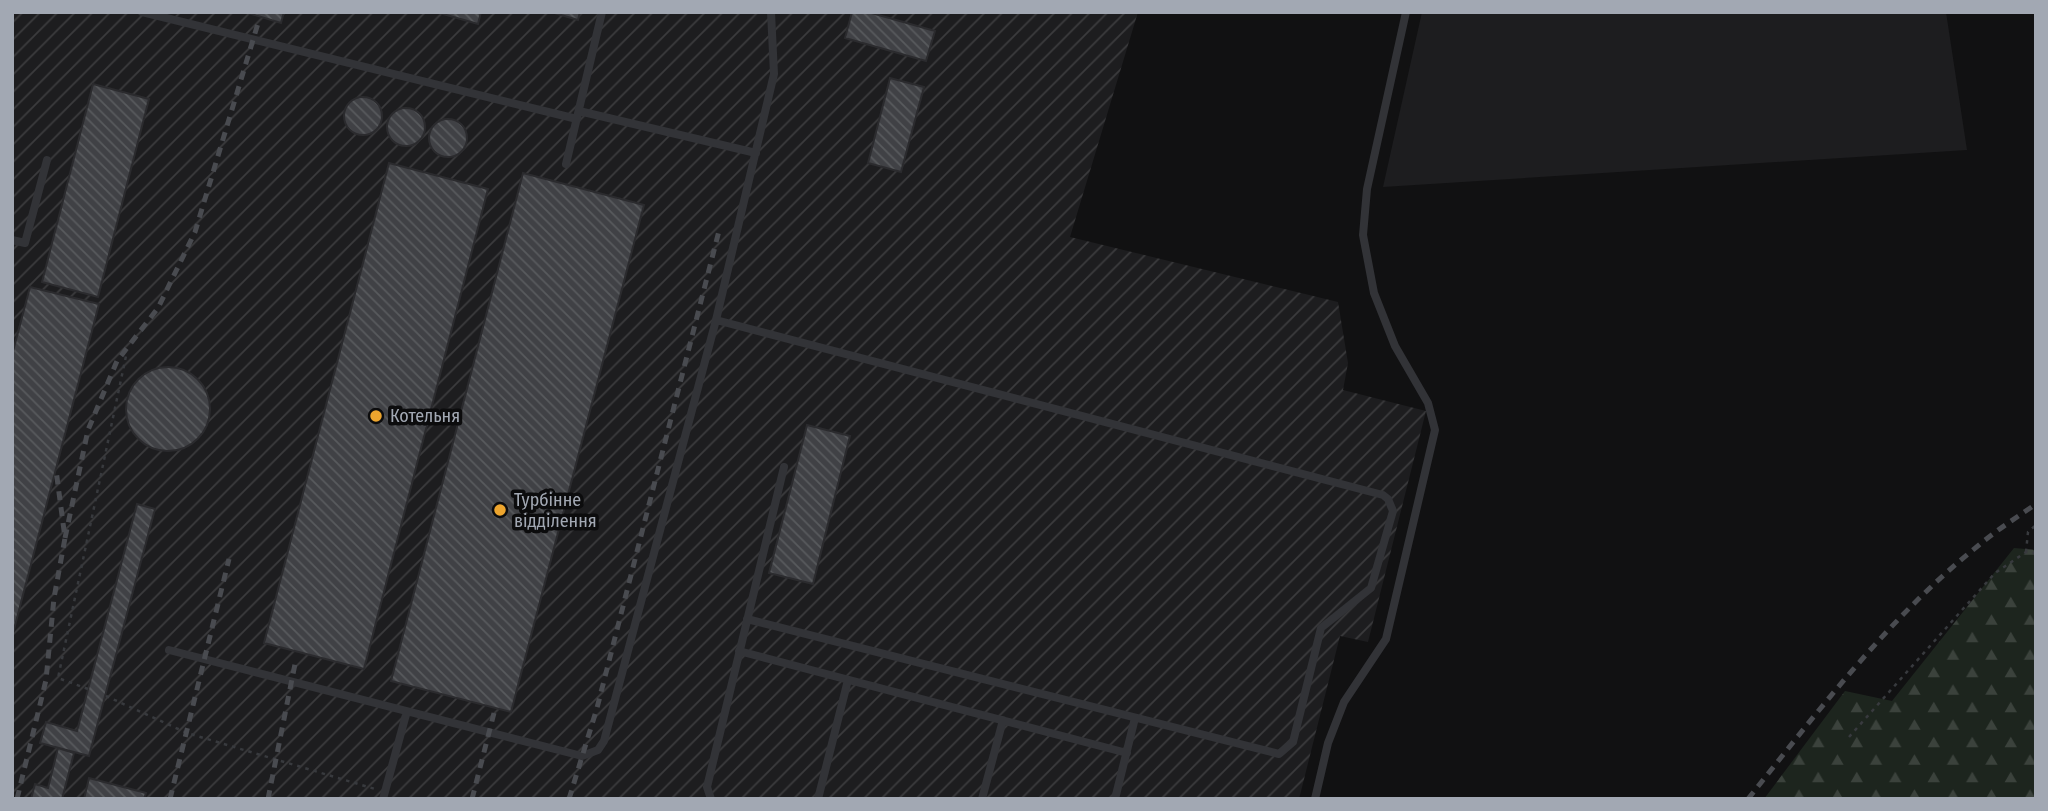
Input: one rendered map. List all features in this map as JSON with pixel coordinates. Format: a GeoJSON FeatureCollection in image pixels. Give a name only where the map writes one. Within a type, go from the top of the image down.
{"type":"FeatureCollection","features":[{"type":"Feature","properties":{"kind":"lane"},"geometry":{"type":"LineString","coordinates":[[142,12],[578,115],[756,153]]}},
{"type":"Feature","properties":{"kind":"lane"},"geometry":{"type":"LineString","coordinates":[[566,164],[603,12]]}},
{"type":"Feature","properties":{"kind":"lane"},"geometry":{"type":"LineString","coordinates":[[169,650],[582,756],[598,750],[604,741],[716,320],[756,153],[774,74],[771,12]]}},
{"type":"Feature","properties":{"kind":"lane"},"geometry":{"type":"LineString","coordinates":[[1315,799],[1328,743],[1344,702],[1386,639],[1435,430],[1428,403],[1395,346],[1374,293],[1363,235],[1367,188],[1406,12]]}},
{"type":"Feature","properties":{"kind":"lane"},"geometry":{"type":"LineString","coordinates":[[12,240],[25,243],[47,160]]}},
{"type":"Feature","properties":{"kind":"lane"},"geometry":{"type":"LineString","coordinates":[[716,320],[1370,492],[1388,499],[1393,511],[1371,588],[1321,628],[1293,741],[1288,750],[1273,754],[747,619]]}},
{"type":"Feature","properties":{"kind":"lane"},"geometry":{"type":"LineString","coordinates":[[711,799],[706,787],[784,467]]}},
{"type":"Feature","properties":{"kind":"lane"},"geometry":{"type":"LineString","coordinates":[[739,651],[1127,753]]}},
{"type":"Feature","properties":{"kind":"lane"},"geometry":{"type":"LineString","coordinates":[[818,799],[848,680]]}},
{"type":"Feature","properties":{"kind":"lane"},"geometry":{"type":"LineString","coordinates":[[384,795],[407,711]]}},
{"type":"Feature","properties":{"kind":"lane"},"geometry":{"type":"LineString","coordinates":[[1115,799],[1135,718]]}},
{"type":"Feature","properties":{"kind":"lane"},"geometry":{"type":"LineString","coordinates":[[982,799],[1003,720]]}},
{"type":"Feature","properties":{"kind":"path"},"geometry":{"type":"LineString","coordinates":[[88,689],[58,678],[126,356]]}},
{"type":"Feature","properties":{"kind":"path"},"geometry":{"type":"LineString","coordinates":[[2026,552],[2028,531],[2036,525]]}},
{"type":"Feature","properties":{"kind":"path"},"geometry":{"type":"LineString","coordinates":[[1849,737],[1995,573],[2026,552],[2036,553]]}},
{"type":"Feature","properties":{"kind":"path"},"geometry":{"type":"LineString","coordinates":[[106,696],[187,733],[384,795]]}},
{"type":"Feature","properties":{"kind":"shaded area"},"geometry":{"type":"Polygon","coordinates":[[[12,12],[1138,12],[1070,237],[1338,302],[1348,363],[1343,390],[1426,411],[1368,642],[1340,636],[1299,799],[12,799],[12,12]]]}},
{"type":"Feature","properties":{"kind":"shaded area"},"geometry":{"type":"Polygon","coordinates":[[[1422,12],[1946,12],[1967,150],[1383,187],[1422,12]]]}},
{"type":"Feature","properties":{"kind":"green space"},"geometry":{"type":"Polygon","coordinates":[[[2014,548],[2036,550],[2036,799],[1764,799],[1845,691],[1892,701],[2014,548]]]}},
{"type":"Feature","properties":{"kind":"building"},"geometry":{"type":"Polygon","coordinates":[[[245,12],[284,12],[281,23],[245,12]]]}},
{"type":"Feature","properties":{"kind":"building"},"geometry":{"type":"Polygon","coordinates":[[[436,12],[481,12],[478,24],[436,12]]]}},
{"type":"Feature","properties":{"kind":"building"},"geometry":{"type":"Polygon","coordinates":[[[551,12],[580,12],[578,20],[551,12]]]}},
{"type":"Feature","properties":{"kind":"building"},"geometry":{"type":"Polygon","coordinates":[[[852,12],[868,12],[935,31],[926,61],[845,38],[852,12]]]}},
{"type":"Feature","properties":{"kind":"building"},"geometry":{"type":"Polygon","coordinates":[[[890,78],[924,87],[901,172],[868,163],[890,78]]]}},
{"type":"Feature","properties":{"kind":"building"},"geometry":{"type":"Polygon","coordinates":[[[93,84],[149,99],[98,297],[42,282],[93,84]]]}},
{"type":"Feature","properties":{"kind":"building"},"geometry":{"type":"Polygon","coordinates":[[[363,97],[376,103],[382,116],[376,129],[363,135],[350,129],[344,116],[350,103],[363,97]]]}},
{"type":"Feature","properties":{"kind":"building"},"geometry":{"type":"Polygon","coordinates":[[[406,108],[419,114],[425,127],[419,140],[406,146],[393,140],[387,127],[393,114],[406,108]]]}},
{"type":"Feature","properties":{"kind":"building"},"geometry":{"type":"Polygon","coordinates":[[[448,119],[462,124],[467,138],[462,152],[448,157],[434,152],[429,138],[434,124],[448,119]]]}},
{"type":"Feature","properties":{"kind":"building","name":"Котельня"},"geometry":{"type":"Polygon","coordinates":[[[389,163],[488,189],[364,669],[264,643],[389,163]]]}},
{"type":"Feature","properties":{"kind":"building","name":"Турбінне відділення"},"geometry":{"type":"Polygon","coordinates":[[[523,173],[644,205],[511,712],[391,681],[523,173]]]}},
{"type":"Feature","properties":{"kind":"building"},"geometry":{"type":"Polygon","coordinates":[[[30,287],[99,304],[12,637],[12,355],[30,287]]]}},
{"type":"Feature","properties":{"kind":"building"},"geometry":{"type":"Polygon","coordinates":[[[168,367],[184,370],[203,386],[210,409],[207,425],[191,444],[168,451],[152,448],[133,432],[126,409],[129,393],[145,374],[168,367]]]}},
{"type":"Feature","properties":{"kind":"building"},"geometry":{"type":"Polygon","coordinates":[[[807,425],[850,436],[813,584],[769,573],[807,425]]]}},
{"type":"Feature","properties":{"kind":"building"},"geometry":{"type":"Polygon","coordinates":[[[137,504],[155,509],[89,756],[40,743],[46,722],[77,731],[137,504]]]}},
{"type":"Feature","properties":{"kind":"building"},"geometry":{"type":"Polygon","coordinates":[[[58,748],[74,753],[62,799],[31,799],[35,784],[48,788],[58,748]]]}},
{"type":"Feature","properties":{"kind":"building"},"geometry":{"type":"Polygon","coordinates":[[[89,778],[146,793],[144,799],[84,799],[89,778]]]}},
{"type":"Feature","properties":{"kind":"railway"},"geometry":{"type":"LineString","coordinates":[[65,538],[88,430],[117,361],[158,308],[195,232],[259,20]]}},
{"type":"Feature","properties":{"kind":"railway"},"geometry":{"type":"LineString","coordinates":[[569,799],[597,708],[720,227]]}},
{"type":"Feature","properties":{"kind":"railway"},"geometry":{"type":"LineString","coordinates":[[17,799],[46,680],[54,598],[65,538],[56,470]]}},
{"type":"Feature","properties":{"kind":"railway"},"geometry":{"type":"LineString","coordinates":[[1748,799],[1857,665],[1915,602],[1979,545],[2036,504]]}},
{"type":"Feature","properties":{"kind":"railway"},"geometry":{"type":"LineString","coordinates":[[170,799],[229,559]]}},
{"type":"Feature","properties":{"kind":"railway"},"geometry":{"type":"LineString","coordinates":[[268,799],[295,664]]}},
{"type":"Feature","properties":{"kind":"railway"},"geometry":{"type":"LineString","coordinates":[[472,799],[494,713]]}},
{"type":"Feature","properties":{"kind":"place","name":"Котельня"},"geometry":{"type":"Point","coordinates":[376,416]}},
{"type":"Feature","properties":{"kind":"place","name":"Турбінне відділення"},"geometry":{"type":"Point","coordinates":[500,510]}}]}
